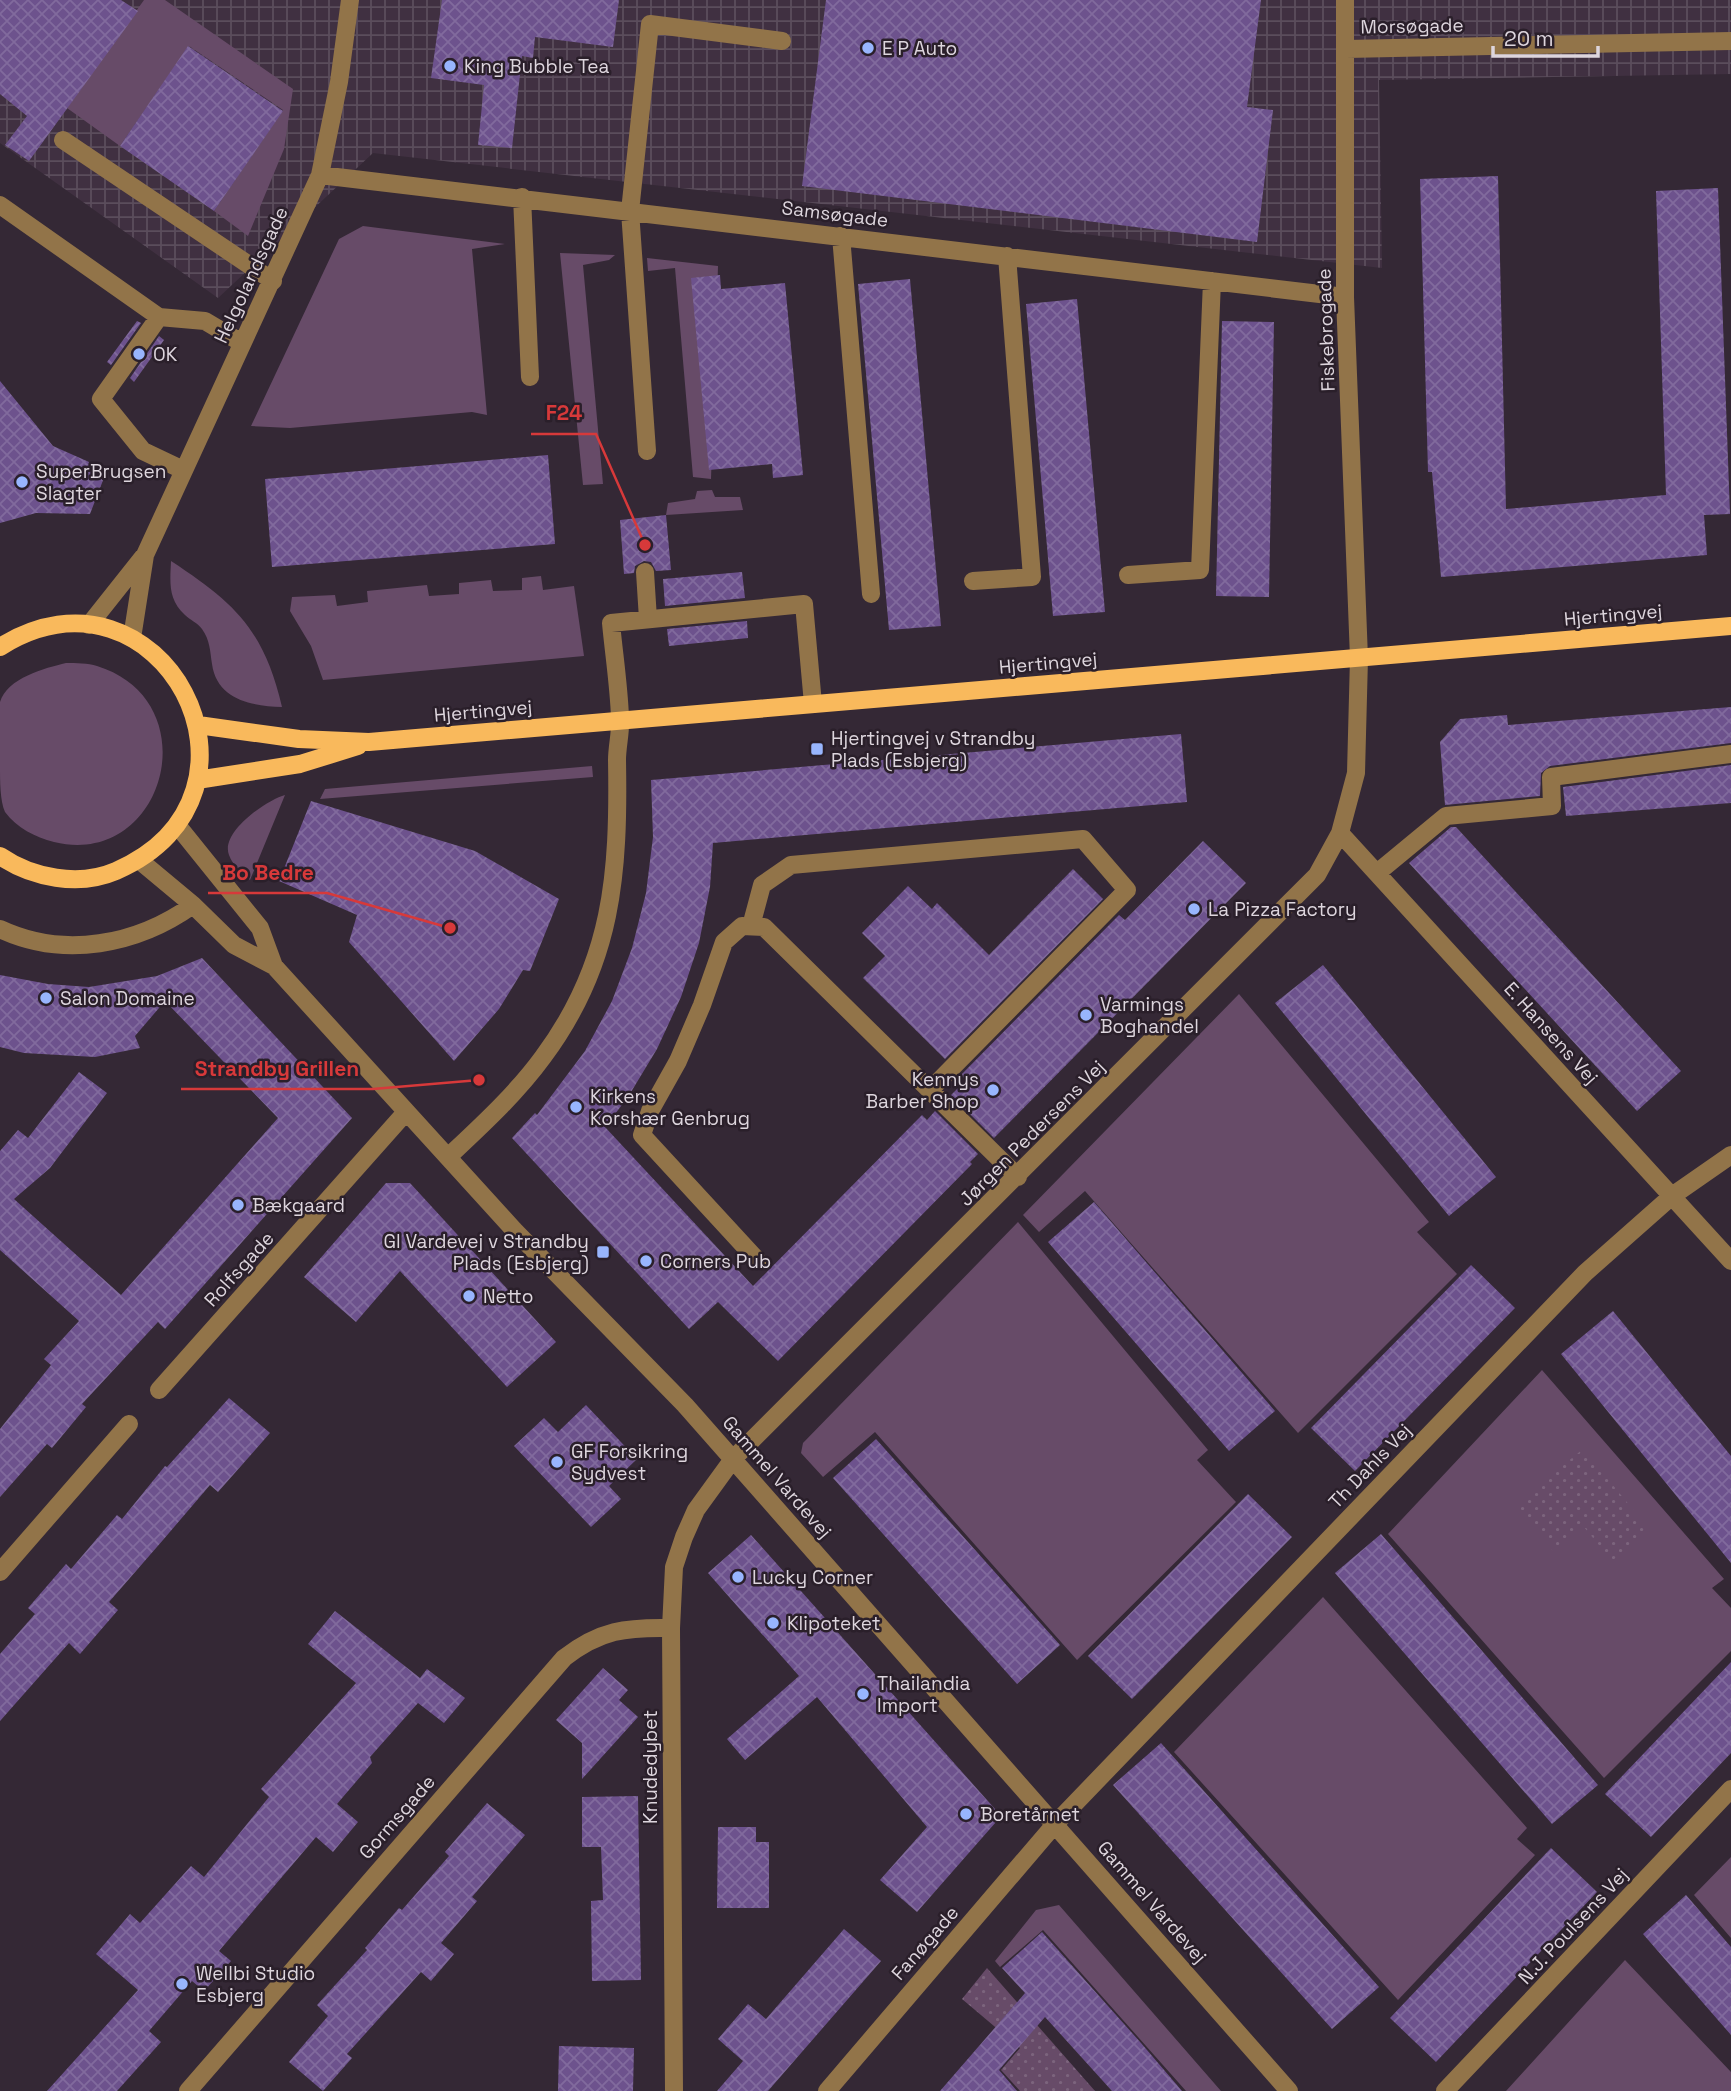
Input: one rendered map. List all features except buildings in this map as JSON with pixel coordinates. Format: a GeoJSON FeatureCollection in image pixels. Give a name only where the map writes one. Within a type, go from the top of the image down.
{"type":"FeatureCollection","features":[{"type":"Feature","properties":{"kind":"main road"},"geometry":{"type":"LineString","coordinates":[[0,647],[29,632],[58,624],[89,625],[132,638],[169,667],[183,686],[198,725],[200,762],[197,780],[177,825],[160,845],[139,860],[107,874],[73,879],[4,865]]}},
{"type":"Feature","properties":{"kind":"main road","name":"Hjertingvej"},"geometry":{"type":"LineString","coordinates":[[198,725],[299,739],[369,742],[1731,626]]}},
{"type":"Feature","properties":{"kind":"main road","name":"Hjertingvej"},"geometry":{"type":"LineString","coordinates":[[197,780],[300,764],[369,742]]}},
{"type":"Feature","properties":{"kind":"street","name":"Helgolandsgade"},"geometry":{"type":"LineString","coordinates":[[89,625],[145,555],[320,175],[339,82],[350,0]]}},
{"type":"Feature","properties":{"kind":"street","name":"Fiskebrogade"},"geometry":{"type":"LineString","coordinates":[[1345,0],[1345,297],[1359,658]]}},
{"type":"Feature","properties":{"kind":"street"},"geometry":{"type":"LineString","coordinates":[[647,451],[630,211],[650,24],[782,41]]}},
{"type":"Feature","properties":{"kind":"street","name":"Morsøgade"},"geometry":{"type":"LineString","coordinates":[[1346,48],[1731,41]]}},
{"type":"Feature","properties":{"kind":"street"},"geometry":{"type":"LineString","coordinates":[[63,140],[273,281]]}},
{"type":"Feature","properties":{"kind":"street","name":"Samsøgade"},"geometry":{"type":"LineString","coordinates":[[320,175],[1345,297]]}},
{"type":"Feature","properties":{"kind":"street"},"geometry":{"type":"LineString","coordinates":[[522,197],[530,377]]}},
{"type":"Feature","properties":{"kind":"street"},"geometry":{"type":"LineString","coordinates":[[0,205],[159,317],[205,321],[242,342]]}},
{"type":"Feature","properties":{"kind":"street"},"geometry":{"type":"LineString","coordinates":[[841,236],[871,594]]}},
{"type":"Feature","properties":{"kind":"street"},"geometry":{"type":"LineString","coordinates":[[973,581],[1032,577],[1007,256]]}},
{"type":"Feature","properties":{"kind":"street"},"geometry":{"type":"LineString","coordinates":[[1128,575],[1200,570],[1212,281]]}},
{"type":"Feature","properties":{"kind":"street"},"geometry":{"type":"LineString","coordinates":[[159,317],[101,400],[143,451],[183,470]]}},
{"type":"Feature","properties":{"kind":"street","name":"Helgolandsgade"},"geometry":{"type":"LineString","coordinates":[[132,638],[145,555]]}},
{"type":"Feature","properties":{"kind":"street"},"geometry":{"type":"LineString","coordinates":[[645,572],[648,619]]}},
{"type":"Feature","properties":{"kind":"street"},"geometry":{"type":"LineString","coordinates":[[448,1157],[543,1058],[564,1026],[592,970],[613,895],[619,834],[617,753],[620,720],[611,623],[804,604],[813,704]]}},
{"type":"Feature","properties":{"kind":"street","name":"Jørgen Pedersens Vej"},"geometry":{"type":"LineString","coordinates":[[733,1459],[1018,1177],[1317,875],[1340,833],[1356,773],[1359,658]]}},
{"type":"Feature","properties":{"kind":"street"},"geometry":{"type":"LineString","coordinates":[[1377,873],[1446,816],[1552,806],[1551,777],[1731,754]]}},
{"type":"Feature","properties":{"kind":"street","name":"Gammel Vardevej"},"geometry":{"type":"LineString","coordinates":[[177,825],[260,928],[274,966]]}},
{"type":"Feature","properties":{"kind":"street","name":"E. Hansens Vej"},"geometry":{"type":"LineString","coordinates":[[1340,833],[1731,1261]]}},
{"type":"Feature","properties":{"kind":"street"},"geometry":{"type":"LineString","coordinates":[[751,926],[762,885],[791,865],[1083,839],[1127,890],[930,1090]]}},
{"type":"Feature","properties":{"kind":"street","name":"Gammel Vardevej"},"geometry":{"type":"LineString","coordinates":[[139,860],[193,905],[234,945],[274,966],[406,1112],[733,1459],[1289,2091]]}},
{"type":"Feature","properties":{"kind":"street"},"geometry":{"type":"LineString","coordinates":[[0,929],[21,939],[55,945],[102,944],[129,938],[153,928],[193,905]]}},
{"type":"Feature","properties":{"kind":"street"},"geometry":{"type":"LineString","coordinates":[[758,1261],[642,1135],[650,1111],[693,1028],[724,942],[742,926],[764,927],[1018,1177]]}},
{"type":"Feature","properties":{"kind":"street","name":"Rolfsgade"},"geometry":{"type":"LineString","coordinates":[[159,1390],[406,1112]]}},
{"type":"Feature","properties":{"kind":"street","name":"Th Dahls Vej"},"geometry":{"type":"LineString","coordinates":[[1056,1823],[1585,1273],[1672,1196],[1731,1155]]}},
{"type":"Feature","properties":{"kind":"street"},"geometry":{"type":"LineString","coordinates":[[0,1572],[129,1424]]}},
{"type":"Feature","properties":{"kind":"street","name":"Knudedybet"},"geometry":{"type":"LineString","coordinates":[[674,2091],[670,1628],[674,1567],[696,1510],[733,1459]]}},
{"type":"Feature","properties":{"kind":"street","name":"Gormsgade"},"geometry":{"type":"LineString","coordinates":[[188,2091],[564,1658],[584,1642],[605,1633],[670,1628]]}},
{"type":"Feature","properties":{"kind":"street","name":"N.J. Poulsens Vej"},"geometry":{"type":"LineString","coordinates":[[1445,2091],[1731,1789]]}},
{"type":"Feature","properties":{"kind":"street","name":"Fanøgade"},"geometry":{"type":"LineString","coordinates":[[827,2091],[1056,1823]]}},
{"type":"Feature","properties":{"kind":"shaded area"},"geometry":{"type":"Polygon","coordinates":[[[0,0],[1731,0],[1731,74],[1379,80],[1382,268],[373,153],[218,298],[0,143],[0,0]]]}},
{"type":"Feature","properties":{"kind":"shaded area"},"geometry":{"type":"Polygon","coordinates":[[[144,0],[165,0],[293,89],[284,149],[248,236],[214,211],[283,110],[189,46],[120,146],[67,108],[144,0]]]}},
{"type":"Feature","properties":{"kind":"shaded area"},"geometry":{"type":"Polygon","coordinates":[[[363,226],[505,244],[472,249],[487,415],[472,412],[290,428],[251,426],[339,239],[363,226]]]}},
{"type":"Feature","properties":{"kind":"shaded area"},"geometry":{"type":"Polygon","coordinates":[[[560,253],[615,255],[609,260],[583,265],[603,484],[583,485],[560,253]]]}},
{"type":"Feature","properties":{"kind":"shaded area"},"geometry":{"type":"Polygon","coordinates":[[[647,258],[718,266],[711,479],[693,477],[675,268],[648,271],[647,258]]]}},
{"type":"Feature","properties":{"kind":"shaded area"},"geometry":{"type":"Polygon","coordinates":[[[712,490],[715,497],[740,497],[743,510],[666,515],[668,503],[695,499],[697,491],[712,490]]]}},
{"type":"Feature","properties":{"kind":"shaded area"},"geometry":{"type":"Polygon","coordinates":[[[171,561],[213,591],[244,621],[266,658],[282,707],[259,705],[238,699],[221,686],[215,676],[205,633],[175,603],[171,584],[171,561]]]}},
{"type":"Feature","properties":{"kind":"shaded area"},"geometry":{"type":"Polygon","coordinates":[[[541,576],[543,590],[574,586],[584,656],[323,680],[311,646],[290,611],[292,597],[335,595],[337,606],[368,602],[367,591],[427,585],[429,596],[459,594],[459,583],[491,580],[493,591],[522,590],[522,578],[541,576]]]}},
{"type":"Feature","properties":{"kind":"shaded area"},"geometry":{"type":"Polygon","coordinates":[[[66,663],[97,666],[132,685],[154,712],[162,744],[160,777],[146,807],[123,831],[92,844],[54,842],[33,835],[10,818],[5,812],[1,797],[0,702],[10,686],[18,680],[66,663]]]}},
{"type":"Feature","properties":{"kind":"shaded area"},"geometry":{"type":"Polygon","coordinates":[[[592,766],[593,777],[320,799],[325,789],[592,766]]]}},
{"type":"Feature","properties":{"kind":"shaded area"},"geometry":{"type":"Polygon","coordinates":[[[285,795],[250,880],[235,866],[229,855],[231,837],[257,810],[285,795]]]}},
{"type":"Feature","properties":{"kind":"shaded area"},"geometry":{"type":"Polygon","coordinates":[[[1239,994],[1429,1222],[1417,1232],[1457,1274],[1298,1433],[1085,1191],[1039,1232],[1023,1215],[1239,994]]]}},
{"type":"Feature","properties":{"kind":"shaded area"},"geometry":{"type":"Polygon","coordinates":[[[1018,1222],[1208,1450],[1197,1460],[1236,1502],[1077,1660],[875,1432],[823,1477],[801,1453],[803,1443],[1018,1222]]]}},
{"type":"Feature","properties":{"kind":"shaded area"},"geometry":{"type":"Polygon","coordinates":[[[1542,1370],[1724,1579],[1712,1588],[1731,1608],[1731,1651],[1604,1778],[1388,1534],[1542,1370]]]}},
{"type":"Feature","properties":{"kind":"shaded area"},"geometry":{"type":"Polygon","coordinates":[[[1583,1449],[1649,1529],[1612,1561],[1584,1527],[1554,1552],[1515,1505],[1583,1449]]]}},
{"type":"Feature","properties":{"kind":"shaded area"},"geometry":{"type":"Polygon","coordinates":[[[1323,1597],[1527,1828],[1517,1839],[1535,1855],[1398,2000],[1174,1752],[1323,1597]]]}},
{"type":"Feature","properties":{"kind":"shaded area"},"geometry":{"type":"Polygon","coordinates":[[[1731,1857],[1731,1938],[1694,1895],[1731,1857]]]}},
{"type":"Feature","properties":{"kind":"shaded area"},"geometry":{"type":"Polygon","coordinates":[[[1059,1905],[1221,2091],[1186,2091],[1043,1930],[1000,1967],[995,1961],[1036,1910],[1059,1905]]]}},
{"type":"Feature","properties":{"kind":"shaded area"},"geometry":{"type":"Polygon","coordinates":[[[1625,1960],[1731,2072],[1731,2091],[1506,2091],[1625,1960]]]}},
{"type":"Feature","properties":{"kind":"shaded area"},"geometry":{"type":"Polygon","coordinates":[[[987,1968],[1095,2091],[1020,2091],[1001,2070],[1020,2048],[962,1999],[987,1968]]]}},
{"type":"Feature","properties":{"kind":"place","name":"E P Auto"},"geometry":{"type":"Point","coordinates":[868,48]}},
{"type":"Feature","properties":{"kind":"place","name":"King Bubble Tea"},"geometry":{"type":"Point","coordinates":[450,66]}},
{"type":"Feature","properties":{"kind":"place","name":"OK"},"geometry":{"type":"Point","coordinates":[139,354]}},
{"type":"Feature","properties":{"kind":"place","name":"SuperBrugsen Slagter"},"geometry":{"type":"Point","coordinates":[22,482]}},
{"type":"Feature","properties":{"kind":"place","name":"F24"},"geometry":{"type":"Point","coordinates":[645,545]}},
{"type":"Feature","properties":{"kind":"place","name":"Hjertingvej v Strandby Plads (Esbjerg)"},"geometry":{"type":"Point","coordinates":[817,749]}},
{"type":"Feature","properties":{"kind":"place","name":"La Pizza Factory"},"geometry":{"type":"Point","coordinates":[1194,909]}},
{"type":"Feature","properties":{"kind":"place","name":"Bo Bedre"},"geometry":{"type":"Point","coordinates":[450,928]}},
{"type":"Feature","properties":{"kind":"place","name":"Salon Domaine"},"geometry":{"type":"Point","coordinates":[46,998]}},
{"type":"Feature","properties":{"kind":"place","name":"Varmings Boghandel"},"geometry":{"type":"Point","coordinates":[1086,1015]}},
{"type":"Feature","properties":{"kind":"place","name":"Strandby Grillen"},"geometry":{"type":"Point","coordinates":[479,1080]}},
{"type":"Feature","properties":{"kind":"place","name":"Kennys Barber Shop"},"geometry":{"type":"Point","coordinates":[993,1090]}},
{"type":"Feature","properties":{"kind":"place","name":"Kirkens Korshær Genbrug"},"geometry":{"type":"Point","coordinates":[576,1107]}},
{"type":"Feature","properties":{"kind":"place","name":"Bækgaard"},"geometry":{"type":"Point","coordinates":[238,1205]}},
{"type":"Feature","properties":{"kind":"place","name":"Gl Vardevej v Strandby Plads (Esbjerg)"},"geometry":{"type":"Point","coordinates":[603,1252]}},
{"type":"Feature","properties":{"kind":"place","name":"Corners Pub"},"geometry":{"type":"Point","coordinates":[646,1261]}},
{"type":"Feature","properties":{"kind":"place","name":"Netto"},"geometry":{"type":"Point","coordinates":[469,1296]}},
{"type":"Feature","properties":{"kind":"place","name":"GF Forsikring Sydvest"},"geometry":{"type":"Point","coordinates":[557,1462]}},
{"type":"Feature","properties":{"kind":"place","name":"Lucky Corner"},"geometry":{"type":"Point","coordinates":[738,1577]}},
{"type":"Feature","properties":{"kind":"place","name":"Klipoteket"},"geometry":{"type":"Point","coordinates":[773,1623]}},
{"type":"Feature","properties":{"kind":"place","name":"Thailandia Import"},"geometry":{"type":"Point","coordinates":[863,1694]}},
{"type":"Feature","properties":{"kind":"place","name":"Boretårnet"},"geometry":{"type":"Point","coordinates":[966,1814]}},
{"type":"Feature","properties":{"kind":"place","name":"Wellbi Studio Esbjerg"},"geometry":{"type":"Point","coordinates":[182,1984]}}]}
